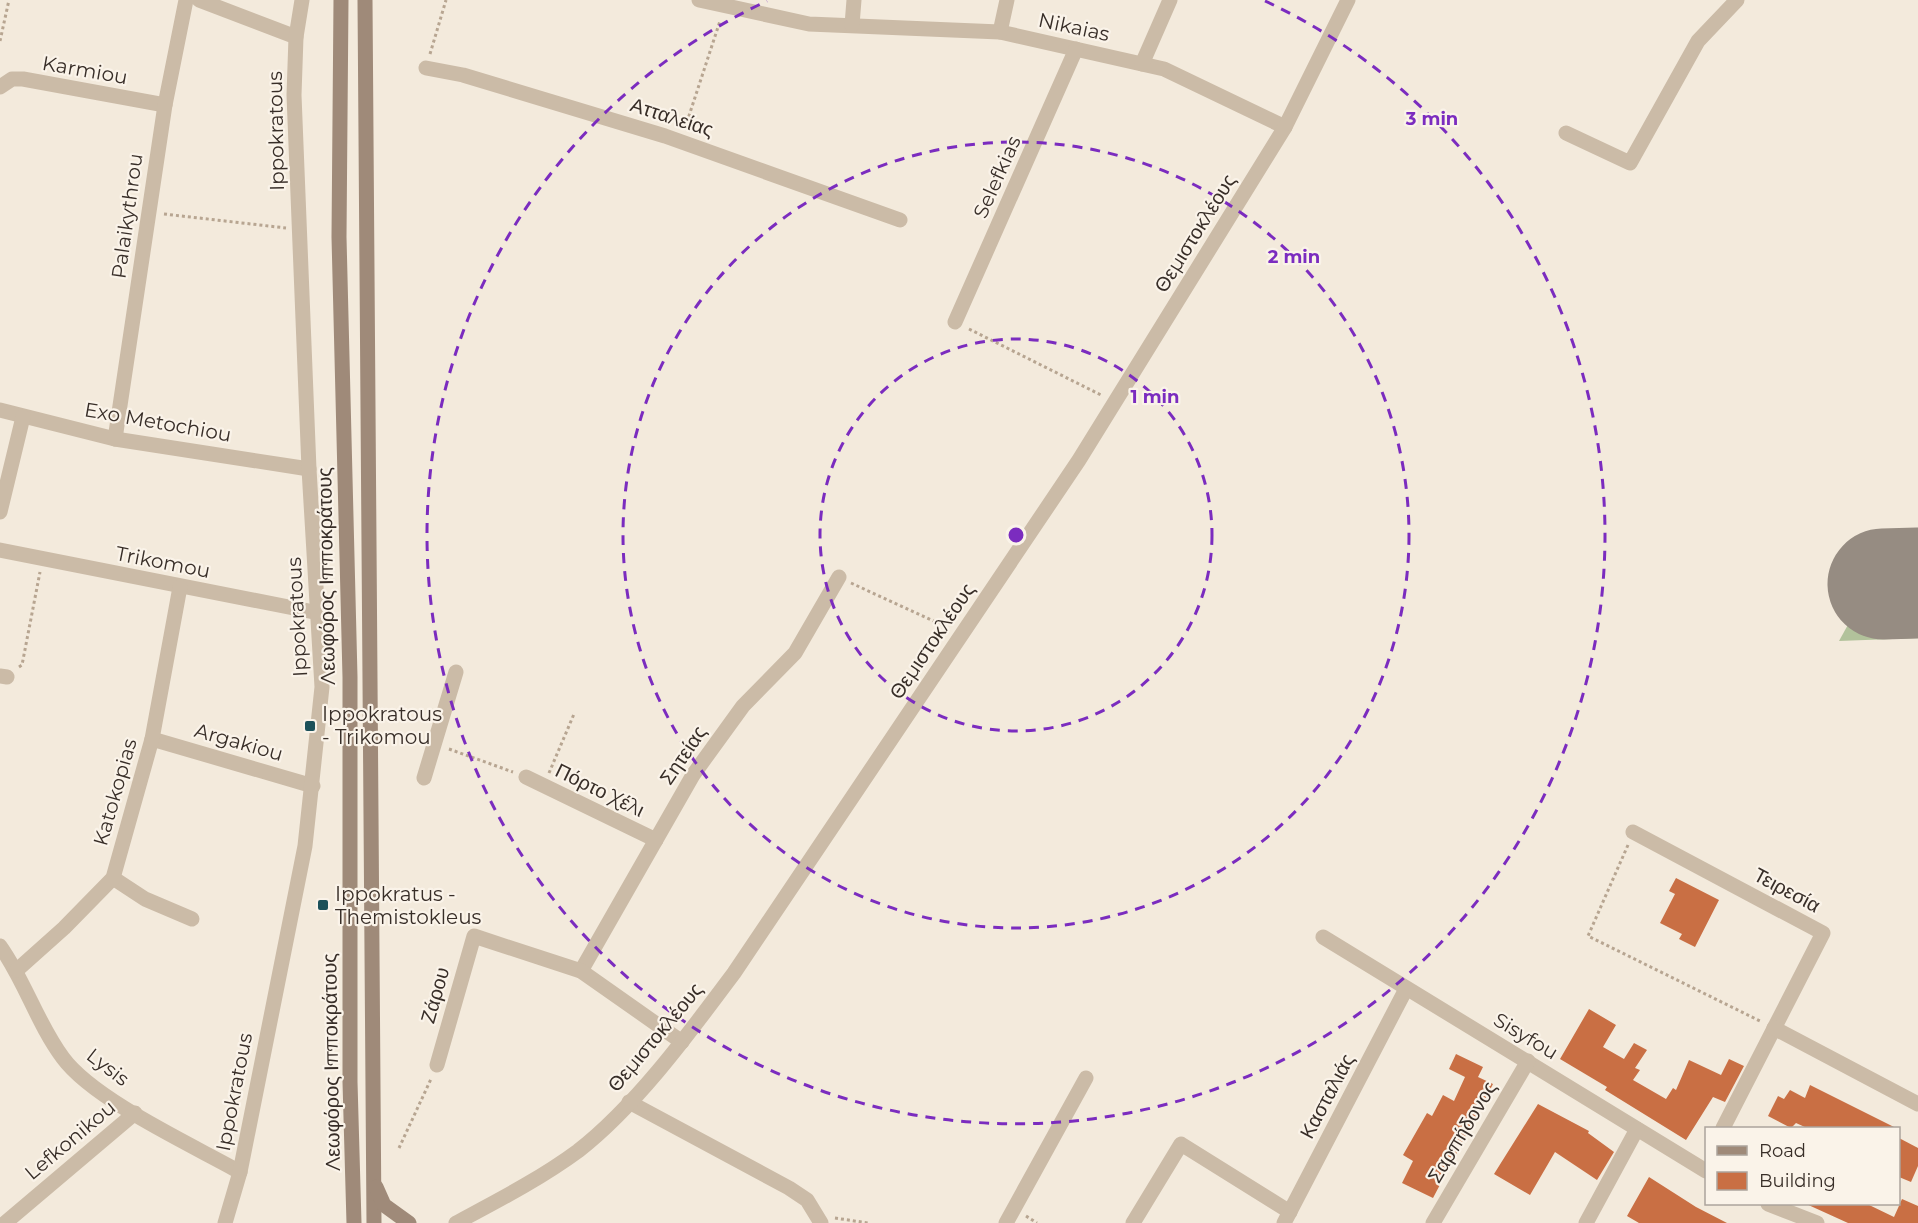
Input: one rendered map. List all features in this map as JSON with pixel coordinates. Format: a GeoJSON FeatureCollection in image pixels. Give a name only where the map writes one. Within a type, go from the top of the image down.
{"type":"FeatureCollection","features":[{"type":"Feature","properties":{"kind":"main road","name":"Λεωφόρος Ιπποκράτους"},"geometry":{"type":"LineString","coordinates":[[341,0],[339,237],[350,677],[350,1082],[354,1223]]}},
{"type":"Feature","properties":{"kind":"main road"},"geometry":{"type":"LineString","coordinates":[[365,0],[374,1223]]}},
{"type":"Feature","properties":{"kind":"main road"},"geometry":{"type":"LineString","coordinates":[[375,1185],[384,1205],[409,1223]]}},
{"type":"Feature","properties":{"kind":"street","name":"Palaikythrou"},"geometry":{"type":"LineString","coordinates":[[115,439],[165,105],[186,0]]}},
{"type":"Feature","properties":{"kind":"street"},"geometry":{"type":"LineString","coordinates":[[199,0],[296,37]]}},
{"type":"Feature","properties":{"kind":"street","name":"Ippokratous"},"geometry":{"type":"LineString","coordinates":[[225,1223],[240,1172],[305,846],[322,687],[309,469],[294,95],[296,37],[302,0]]}},
{"type":"Feature","properties":{"kind":"street","name":"Nikaias"},"geometry":{"type":"LineString","coordinates":[[699,0],[809,24],[1000,33],[1142,64],[1164,69],[1285,128]]}},
{"type":"Feature","properties":{"kind":"street"},"geometry":{"type":"LineString","coordinates":[[852,25],[854,0]]}},
{"type":"Feature","properties":{"kind":"street"},"geometry":{"type":"LineString","coordinates":[[1000,33],[1007,0]]}},
{"type":"Feature","properties":{"kind":"street"},"geometry":{"type":"LineString","coordinates":[[1142,64],[1170,0]]}},
{"type":"Feature","properties":{"kind":"street","name":"Θεμιστοκλέους"},"geometry":{"type":"LineString","coordinates":[[456,1223],[526,1185],[579,1150],[630,1102],[682,1042],[734,973],[1079,460],[1285,128],[1348,0]]}},
{"type":"Feature","properties":{"kind":"street"},"geometry":{"type":"LineString","coordinates":[[1566,133],[1630,163],[1698,40],[1737,0]]}},
{"type":"Feature","properties":{"kind":"street","name":"Selefkias"},"geometry":{"type":"LineString","coordinates":[[955,321],[1076,50]]}},
{"type":"Feature","properties":{"kind":"street","name":"Ατταλείας"},"geometry":{"type":"LineString","coordinates":[[426,68],[463,75],[681,141],[900,220]]}},
{"type":"Feature","properties":{"kind":"street","name":"Karmiou"},"geometry":{"type":"LineString","coordinates":[[0,87],[12,79],[23,79],[165,105]]}},
{"type":"Feature","properties":{"kind":"street","name":"Exo Metochiou"},"geometry":{"type":"LineString","coordinates":[[0,410],[115,439],[309,469]]}},
{"type":"Feature","properties":{"kind":"street"},"geometry":{"type":"LineString","coordinates":[[0,512],[23,417]]}},
{"type":"Feature","properties":{"kind":"street","name":"Trikomou"},"geometry":{"type":"LineString","coordinates":[[0,550],[319,613]]}},
{"type":"Feature","properties":{"kind":"street","name":"Σητείας"},"geometry":{"type":"LineString","coordinates":[[581,970],[693,775],[743,706],[795,653],[839,577]]}},
{"type":"Feature","properties":{"kind":"street","name":"Katokopias"},"geometry":{"type":"LineString","coordinates":[[17,970],[64,928],[113,878],[152,739],[180,587]]}},
{"type":"Feature","properties":{"kind":"street"},"geometry":{"type":"LineString","coordinates":[[424,778],[456,672]]}},
{"type":"Feature","properties":{"kind":"street","name":"Argakiou"},"geometry":{"type":"LineString","coordinates":[[152,739],[313,786]]}},
{"type":"Feature","properties":{"kind":"street","name":"Πόρτο Χέλι"},"geometry":{"type":"LineString","coordinates":[[526,777],[656,840]]}},
{"type":"Feature","properties":{"kind":"street","name":"Τειρεσία"},"geometry":{"type":"LineString","coordinates":[[1633,831],[1823,933],[1724,1127]]}},
{"type":"Feature","properties":{"kind":"street"},"geometry":{"type":"LineString","coordinates":[[113,878],[145,899],[192,920]]}},
{"type":"Feature","properties":{"kind":"street","name":"Ζάρου"},"geometry":{"type":"LineString","coordinates":[[437,1065],[474,936],[581,970]]}},
{"type":"Feature","properties":{"kind":"street","name":"Sisyfou"},"geometry":{"type":"LineString","coordinates":[[1323,937],[1637,1130],[1705,1167]]}},
{"type":"Feature","properties":{"kind":"street","name":"Lysis"},"geometry":{"type":"LineString","coordinates":[[0,946],[17,970],[46,1030],[64,1060],[93,1086],[135,1113],[240,1172]]}},
{"type":"Feature","properties":{"kind":"street"},"geometry":{"type":"LineString","coordinates":[[581,970],[682,1042]]}},
{"type":"Feature","properties":{"kind":"street","name":"Κασταλιάς"},"geometry":{"type":"LineString","coordinates":[[1287,1217],[1406,989]]}},
{"type":"Feature","properties":{"kind":"street"},"geometry":{"type":"LineString","coordinates":[[1774,1028],[1918,1104]]}},
{"type":"Feature","properties":{"kind":"street","name":"Σαρπήδονος"},"geometry":{"type":"LineString","coordinates":[[1433,1223],[1528,1062]]}},
{"type":"Feature","properties":{"kind":"street"},"geometry":{"type":"LineString","coordinates":[[1006,1223],[1086,1078]]}},
{"type":"Feature","properties":{"kind":"street"},"geometry":{"type":"LineString","coordinates":[[630,1102],[789,1188],[807,1200],[820,1220]]}},
{"type":"Feature","properties":{"kind":"street","name":"Lefkonikou"},"geometry":{"type":"LineString","coordinates":[[5,1223],[135,1113]]}},
{"type":"Feature","properties":{"kind":"street"},"geometry":{"type":"LineString","coordinates":[[1586,1223],[1637,1130]]}},
{"type":"Feature","properties":{"kind":"street"},"geometry":{"type":"LineString","coordinates":[[1133,1223],[1181,1144],[1287,1217]]}},
{"type":"Feature","properties":{"kind":"street"},"geometry":{"type":"LineString","coordinates":[[1773,1205],[1817,1223]]}},
{"type":"Feature","properties":{"kind":"path"},"geometry":{"type":"LineString","coordinates":[[0,41],[9,0]]}},
{"type":"Feature","properties":{"kind":"path"},"geometry":{"type":"LineString","coordinates":[[426,68],[446,0]]}},
{"type":"Feature","properties":{"kind":"path"},"geometry":{"type":"LineString","coordinates":[[681,141],[718,4]]}},
{"type":"Feature","properties":{"kind":"path"},"geometry":{"type":"LineString","coordinates":[[149,212],[300,229]]}},
{"type":"Feature","properties":{"kind":"path"},"geometry":{"type":"LineString","coordinates":[[955,321],[1115,402]]}},
{"type":"Feature","properties":{"kind":"path"},"geometry":{"type":"LineString","coordinates":[[4,677],[22,665],[43,558]]}},
{"type":"Feature","properties":{"kind":"path"},"geometry":{"type":"LineString","coordinates":[[839,577],[962,634]]}},
{"type":"Feature","properties":{"kind":"path"},"geometry":{"type":"LineString","coordinates":[[544,785],[574,714]]}},
{"type":"Feature","properties":{"kind":"path"},"geometry":{"type":"LineString","coordinates":[[434,744],[526,777]]}},
{"type":"Feature","properties":{"kind":"path"},"geometry":{"type":"LineString","coordinates":[[1633,831],[1588,936],[1774,1028]]}},
{"type":"Feature","properties":{"kind":"path"},"geometry":{"type":"LineString","coordinates":[[399,1148],[437,1065]]}},
{"type":"Feature","properties":{"kind":"path"},"geometry":{"type":"LineString","coordinates":[[820,1220],[868,1223]]}},
{"type":"Feature","properties":{"kind":"green space"},"geometry":{"type":"Polygon","coordinates":[[[1918,609],[1918,638],[1839,641],[1855,612],[1918,609]]]}},
{"type":"Feature","properties":{"kind":"building"},"geometry":{"type":"Polygon","coordinates":[[[1676,878],[1719,900],[1695,947],[1679,939],[1682,934],[1660,923],[1675,894],[1669,891],[1676,878]]]}},
{"type":"Feature","properties":{"kind":"building"},"geometry":{"type":"Polygon","coordinates":[[[1589,1009],[1616,1025],[1603,1047],[1624,1059],[1634,1043],[1647,1050],[1635,1068],[1640,1070],[1633,1080],[1666,1099],[1673,1088],[1676,1090],[1689,1060],[1721,1075],[1729,1059],[1744,1066],[1725,1102],[1713,1097],[1686,1140],[1605,1090],[1607,1087],[1560,1059],[1589,1009]]]}},
{"type":"Feature","properties":{"kind":"building"},"geometry":{"type":"Polygon","coordinates":[[[1456,1054],[1483,1067],[1478,1077],[1493,1084],[1433,1198],[1402,1183],[1413,1161],[1403,1155],[1427,1113],[1432,1116],[1443,1095],[1454,1101],[1465,1077],[1449,1069],[1456,1054]]]}},
{"type":"Feature","properties":{"kind":"building"},"geometry":{"type":"Polygon","coordinates":[[[1810,1085],[1894,1127],[1805,1127],[1796,1123],[1789,1127],[1768,1116],[1778,1096],[1784,1099],[1790,1090],[1805,1098],[1810,1085]]]}},
{"type":"Feature","properties":{"kind":"building"},"geometry":{"type":"Polygon","coordinates":[[[1538,1104],[1589,1131],[1588,1133],[1614,1152],[1597,1180],[1555,1152],[1530,1195],[1494,1174],[1538,1104]]]}},
{"type":"Feature","properties":{"kind":"building"},"geometry":{"type":"Polygon","coordinates":[[[1900,1139],[1918,1148],[1918,1166],[1911,1182],[1900,1177],[1900,1139]]]}},
{"type":"Feature","properties":{"kind":"building"},"geometry":{"type":"Polygon","coordinates":[[[1649,1177],[1696,1207],[1727,1223],[1639,1223],[1627,1216],[1649,1177]]]}},
{"type":"Feature","properties":{"kind":"building"},"geometry":{"type":"Polygon","coordinates":[[[1902,1199],[1918,1206],[1918,1223],[1848,1223],[1808,1205],[1869,1205],[1894,1217],[1902,1199]]]}},
{"type":"Feature","properties":{"kind":"runway"},"geometry":{"type":"LineString","coordinates":[[1883,584],[1918,583]]}},
{"type":"Feature","properties":{"kind":"place","name":"Ippokratous - Trikomou"},"geometry":{"type":"Point","coordinates":[310,726]}},
{"type":"Feature","properties":{"kind":"place","name":"Ippokratus - Themistokleus"},"geometry":{"type":"Point","coordinates":[323,905]}}]}
